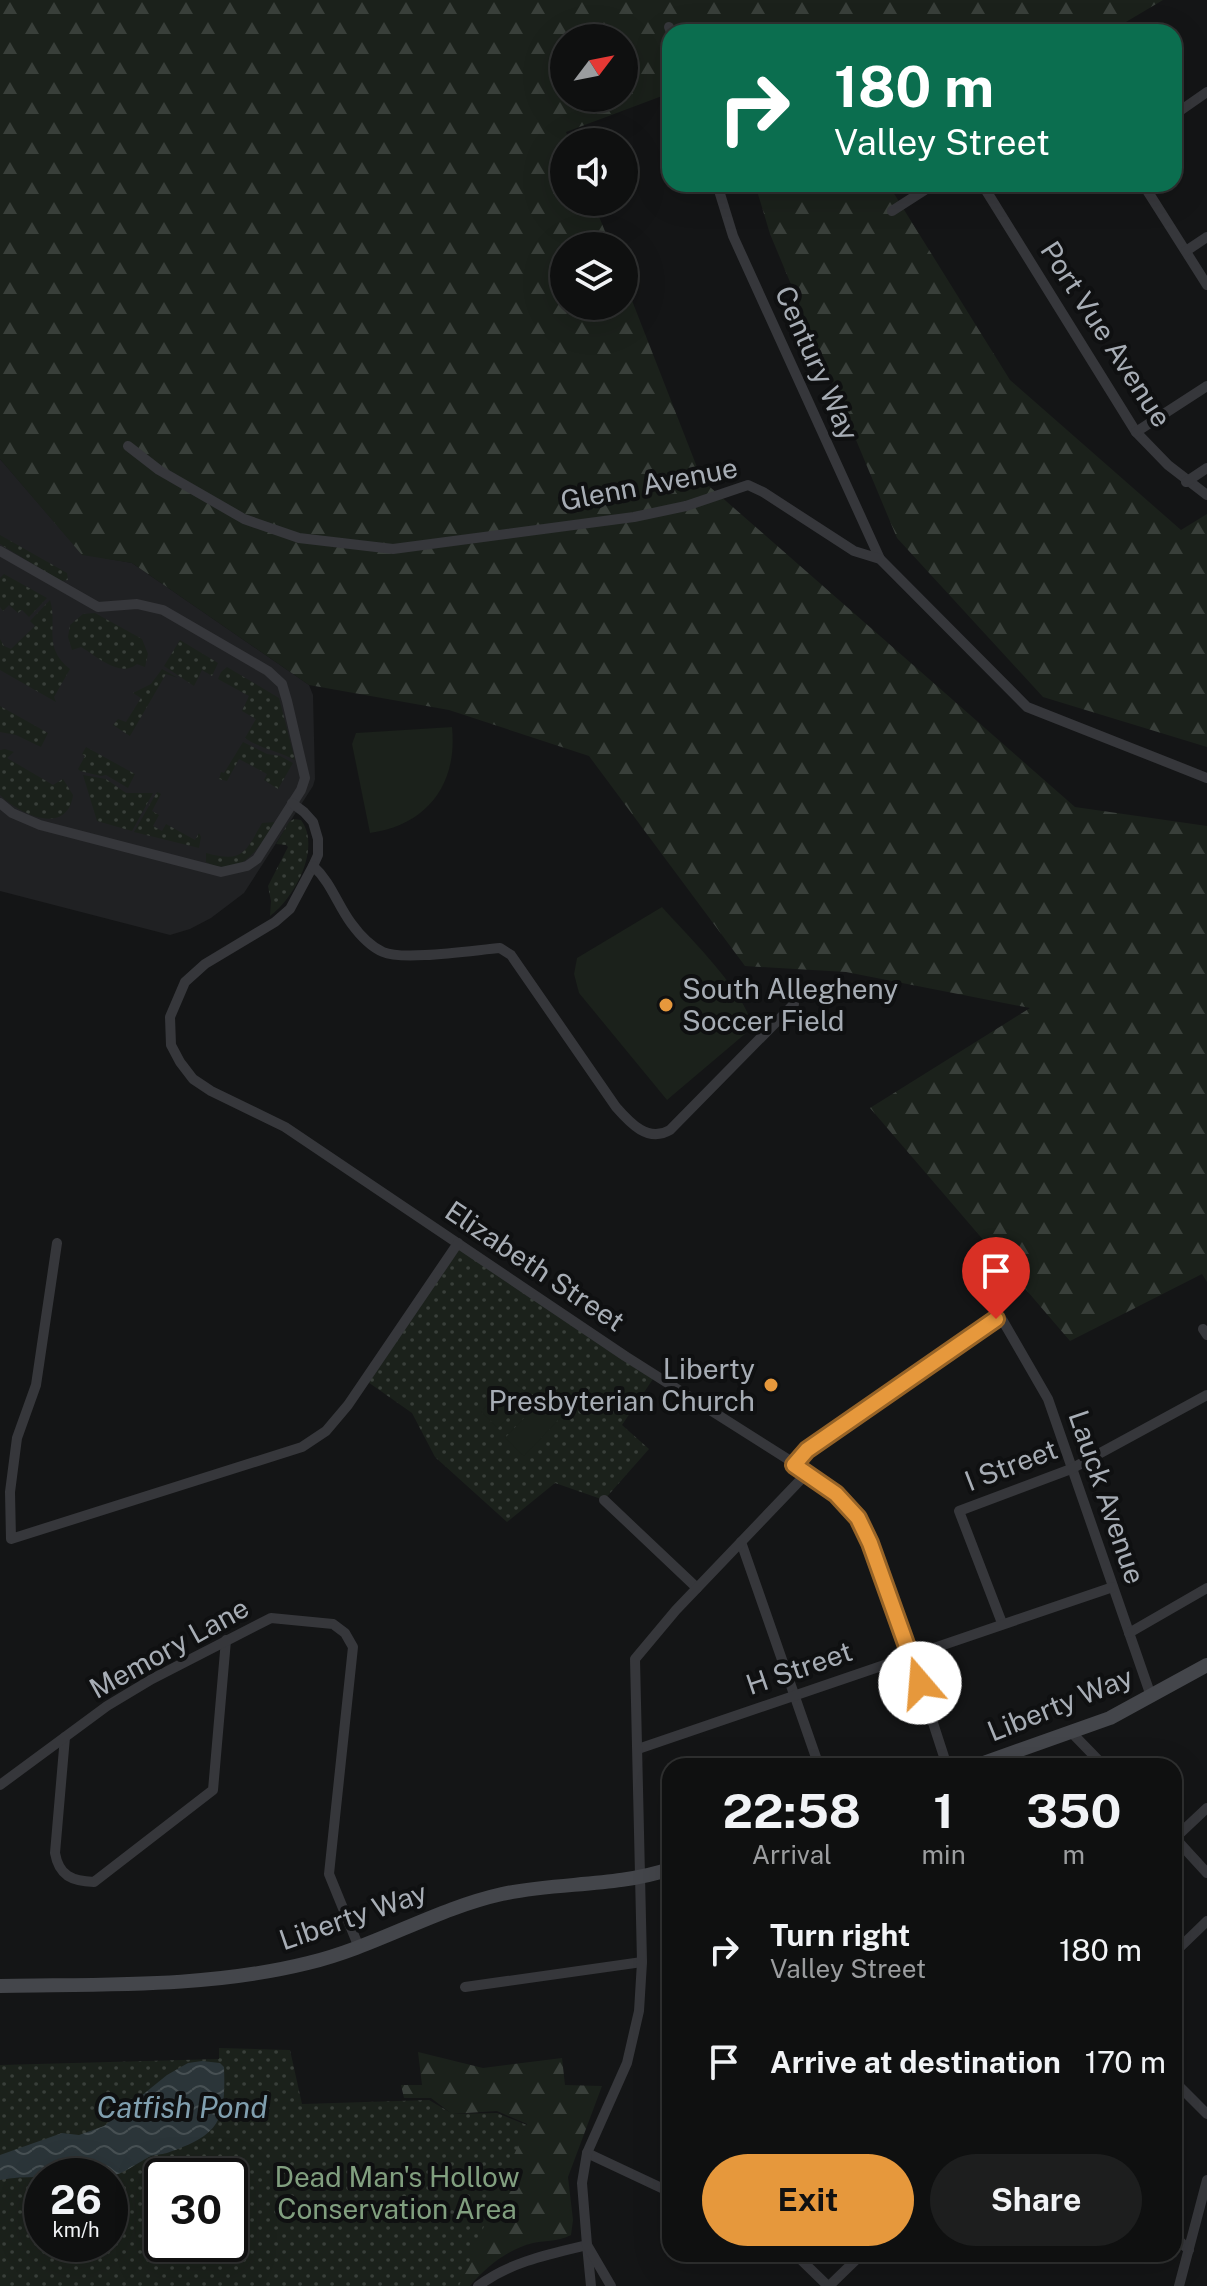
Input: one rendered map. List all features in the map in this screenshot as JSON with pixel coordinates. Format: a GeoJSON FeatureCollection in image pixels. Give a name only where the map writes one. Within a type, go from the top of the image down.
{"type":"FeatureCollection","features":[{"type":"Feature","properties":{"kind":"street"},"geometry":{"type":"LineString","coordinates":[[1182,109],[1207,92]]}},
{"type":"Feature","properties":{"kind":"street","name":"Century Way"},"geometry":{"type":"LineString","coordinates":[[719,192],[733,236],[880,559]]}},
{"type":"Feature","properties":{"kind":"street"},"geometry":{"type":"LineString","coordinates":[[892,211],[922,192]]}},
{"type":"Feature","properties":{"kind":"street","name":"Port Vue Avenue"},"geometry":{"type":"LineString","coordinates":[[987,192],[1136,432],[1186,482],[1207,495]]}},
{"type":"Feature","properties":{"kind":"street"},"geometry":{"type":"LineString","coordinates":[[1148,192],[1207,285]]}},
{"type":"Feature","properties":{"kind":"street"},"geometry":{"type":"LineString","coordinates":[[1186,251],[1207,237]]}},
{"type":"Feature","properties":{"kind":"street"},"geometry":{"type":"LineString","coordinates":[[1136,432],[1207,386]]}},
{"type":"Feature","properties":{"kind":"street","name":"Glenn Avenue"},"geometry":{"type":"LineString","coordinates":[[128,446],[159,470],[244,519],[299,538],[393,549],[686,506],[748,485],[854,551],[880,559],[1027,707],[1207,778]]}},
{"type":"Feature","properties":{"kind":"street"},"geometry":{"type":"LineString","coordinates":[[1186,482],[1207,468]]}},
{"type":"Feature","properties":{"kind":"street"},"geometry":{"type":"LineString","coordinates":[[0,551],[98,607],[137,604],[163,610],[268,671],[282,684],[305,778],[257,859],[247,866],[221,872],[40,825],[12,813],[0,803]]}},
{"type":"Feature","properties":{"kind":"street"},"geometry":{"type":"LineString","coordinates":[[292,803],[313,822],[318,839],[318,855],[313,866],[325,877],[363,939],[384,953],[500,948],[511,955],[616,1107],[631,1124],[650,1135],[662,1135],[670,1130],[794,1004]]}},
{"type":"Feature","properties":{"kind":"street","name":"Elizabeth Street"},"geometry":{"type":"LineString","coordinates":[[313,866],[290,909],[275,922],[205,964],[185,982],[170,1017],[171,1045],[180,1062],[193,1079],[211,1091],[285,1127],[625,1356],[808,1472],[849,1505],[870,1543],[944,1758]]}},
{"type":"Feature","properties":{"kind":"street"},"geometry":{"type":"LineString","coordinates":[[57,1243],[36,1385],[17,1438],[10,1492],[11,1539],[302,1447],[326,1431],[348,1405],[458,1243]]}},
{"type":"Feature","properties":{"kind":"street","name":"Lauck Avenue"},"geometry":{"type":"LineString","coordinates":[[794,1465],[807,1450],[996,1319],[1003,1321],[1048,1399],[1151,1696]]}},
{"type":"Feature","properties":{"kind":"street","name":"I Street"},"geometry":{"type":"LineString","coordinates":[[1002,1623],[959,1511],[1071,1469],[1207,1395]]}},
{"type":"Feature","properties":{"kind":"street"},"geometry":{"type":"LineString","coordinates":[[591,2286],[582,2183],[587,2153],[627,2063],[639,2011],[642,1962],[635,1659],[676,1610],[808,1472]]}},
{"type":"Feature","properties":{"kind":"street"},"geometry":{"type":"LineString","coordinates":[[604,1500],[697,1588]]}},
{"type":"Feature","properties":{"kind":"street"},"geometry":{"type":"LineString","coordinates":[[741,1542],[816,1758]]}},
{"type":"Feature","properties":{"kind":"street","name":"H Street"},"geometry":{"type":"LineString","coordinates":[[638,1749],[1113,1587]]}},
{"type":"Feature","properties":{"kind":"street"},"geometry":{"type":"LineString","coordinates":[[1129,1633],[1207,1588]]}},
{"type":"Feature","properties":{"kind":"street","name":"Memory Lane"},"geometry":{"type":"LineString","coordinates":[[0,1785],[107,1706],[256,1625],[281,1617],[333,1624],[345,1633],[353,1647],[329,1874],[358,1945]]}},
{"type":"Feature","properties":{"kind":"street"},"geometry":{"type":"LineString","coordinates":[[65,1737],[55,1840],[56,1863],[67,1877],[94,1882],[213,1790],[226,1640]]}},
{"type":"Feature","properties":{"kind":"street","name":"Liberty Way"},"geometry":{"type":"LineString","coordinates":[[998,1758],[1110,1718],[1207,1665]]}},
{"type":"Feature","properties":{"kind":"street"},"geometry":{"type":"LineString","coordinates":[[1071,1732],[1096,1758]]}},
{"type":"Feature","properties":{"kind":"street"},"geometry":{"type":"LineString","coordinates":[[1182,1831],[1207,1808]]}},
{"type":"Feature","properties":{"kind":"street"},"geometry":{"type":"LineString","coordinates":[[1182,1845],[1207,1873]]}},
{"type":"Feature","properties":{"kind":"street","name":"Liberty Way"},"geometry":{"type":"LineString","coordinates":[[0,1986],[159,1983],[239,1977],[312,1962],[462,1906],[503,1894],[640,1877],[662,1871]]}},
{"type":"Feature","properties":{"kind":"street"},"geometry":{"type":"LineString","coordinates":[[1182,1945],[1207,1921]]}},
{"type":"Feature","properties":{"kind":"street"},"geometry":{"type":"LineString","coordinates":[[465,1987],[642,1962]]}},
{"type":"Feature","properties":{"kind":"street"},"geometry":{"type":"LineString","coordinates":[[1182,2089],[1207,2114]]}},
{"type":"Feature","properties":{"kind":"street"},"geometry":{"type":"LineString","coordinates":[[587,2153],[662,2188]]}},
{"type":"Feature","properties":{"kind":"street"},"geometry":{"type":"LineString","coordinates":[[1179,2286],[1207,2180]]}},
{"type":"Feature","properties":{"kind":"street"},"geometry":{"type":"LineString","coordinates":[[1182,2243],[1189,2250]]}},
{"type":"Feature","properties":{"kind":"street"},"geometry":{"type":"LineString","coordinates":[[478,2286],[494,2275],[529,2260],[587,2245]]}},
{"type":"Feature","properties":{"kind":"street"},"geometry":{"type":"LineString","coordinates":[[587,2245],[611,2286]]}},
{"type":"Feature","properties":{"kind":"street"},"geometry":{"type":"LineString","coordinates":[[804,2262],[829,2286],[854,2262]]}},
{"type":"Feature","properties":{"kind":"shaded area"},"geometry":{"type":"Polygon","coordinates":[[[0,459],[82,554],[132,563],[309,685],[313,695],[313,786],[244,893],[211,918],[190,929],[170,935],[0,891],[0,459]]]}},
{"type":"Feature","properties":{"kind":"green space"},"geometry":{"type":"Polygon","coordinates":[[[0,0],[1163,0],[1122,24],[662,24],[662,96],[638,105],[638,24],[550,24],[550,112],[619,112],[577,128],[550,128],[550,216],[599,216],[605,232],[550,232],[550,320],[638,320],[638,316],[702,480],[1075,807],[1207,826],[1207,1282],[1202,1274],[1070,1341],[870,1108],[1030,1008],[846,972],[745,966],[589,756],[449,710],[309,685],[132,563],[82,555],[0,459],[0,0]]]}},
{"type":"Feature","properties":{"kind":"green space"},"geometry":{"type":"Polygon","coordinates":[[[757,192],[893,192],[1010,380],[1181,530],[1207,514],[1207,747],[1043,697],[897,538],[770,234],[757,192]]]}},
{"type":"Feature","properties":{"kind":"green space"},"geometry":{"type":"Polygon","coordinates":[[[0,535],[67,573],[68,580],[61,581],[0,544],[0,535]]]}},
{"type":"Feature","properties":{"kind":"green space"},"geometry":{"type":"Polygon","coordinates":[[[4,574],[47,598],[29,617],[22,610],[18,613],[9,605],[3,611],[0,607],[0,578],[4,574]]]}},
{"type":"Feature","properties":{"kind":"green space"},"geometry":{"type":"Polygon","coordinates":[[[50,600],[53,644],[61,661],[70,669],[54,697],[56,702],[0,670],[0,639],[4,646],[11,649],[35,626],[30,621],[50,600]]]}},
{"type":"Feature","properties":{"kind":"green space"},"geometry":{"type":"Polygon","coordinates":[[[95,613],[142,639],[148,654],[145,667],[137,664],[123,669],[81,647],[72,650],[68,637],[70,625],[83,614],[95,613]]]}},
{"type":"Feature","properties":{"kind":"green space"},"geometry":{"type":"Polygon","coordinates":[[[180,640],[218,663],[212,676],[202,670],[194,686],[164,666],[180,640]]]}},
{"type":"Feature","properties":{"kind":"green space"},"geometry":{"type":"Polygon","coordinates":[[[227,667],[279,698],[295,760],[245,738],[256,719],[242,711],[249,696],[218,679],[227,667]]]}},
{"type":"Feature","properties":{"kind":"green space"},"geometry":{"type":"Polygon","coordinates":[[[162,669],[178,678],[166,674],[130,736],[113,725],[118,719],[126,722],[141,698],[133,693],[151,684],[162,669]]]}},
{"type":"Feature","properties":{"kind":"green space"},"geometry":{"type":"Polygon","coordinates":[[[0,706],[48,733],[41,747],[16,735],[0,732],[0,706]]]}},
{"type":"Feature","properties":{"kind":"green space"},"geometry":{"type":"Polygon","coordinates":[[[452,727],[450,766],[435,798],[408,821],[370,833],[352,744],[356,733],[452,727]]]}},
{"type":"Feature","properties":{"kind":"green space"},"geometry":{"type":"Polygon","coordinates":[[[243,742],[293,763],[278,789],[264,780],[267,774],[239,759],[227,781],[219,779],[243,742]]]}},
{"type":"Feature","properties":{"kind":"green space"},"geometry":{"type":"Polygon","coordinates":[[[86,747],[135,774],[128,788],[106,775],[80,771],[78,769],[86,747]]]}},
{"type":"Feature","properties":{"kind":"green space"},"geometry":{"type":"Polygon","coordinates":[[[0,750],[14,752],[7,758],[53,785],[63,779],[73,795],[69,808],[62,815],[41,818],[19,809],[0,795],[0,750]]]}},
{"type":"Feature","properties":{"kind":"green space"},"geometry":{"type":"Polygon","coordinates":[[[83,775],[106,779],[126,793],[153,793],[132,831],[97,821],[83,775]]]}},
{"type":"Feature","properties":{"kind":"green space"},"geometry":{"type":"Polygon","coordinates":[[[157,792],[161,794],[152,811],[159,815],[153,826],[162,831],[166,824],[195,840],[199,833],[199,848],[134,832],[157,792]]]}},
{"type":"Feature","properties":{"kind":"green space"},"geometry":{"type":"Polygon","coordinates":[[[294,819],[301,820],[307,831],[307,858],[296,886],[270,916],[268,886],[288,847],[276,844],[294,819]]]}},
{"type":"Feature","properties":{"kind":"green space"},"geometry":{"type":"Polygon","coordinates":[[[275,822],[256,850],[239,864],[230,867],[206,862],[206,853],[228,857],[242,853],[262,823],[275,822]]]}},
{"type":"Feature","properties":{"kind":"green space","name":"South Allegheny Soccer Field"},"geometry":{"type":"Polygon","coordinates":[[[662,907],[728,982],[748,1014],[752,1028],[667,1100],[579,993],[574,974],[577,958],[662,907]]]}},
{"type":"Feature","properties":{"kind":"green space"},"geometry":{"type":"Polygon","coordinates":[[[458,1243],[655,1376],[622,1425],[649,1449],[604,1500],[555,1483],[507,1522],[435,1457],[412,1413],[365,1380],[458,1243]]]}},
{"type":"Feature","properties":{"kind":"green space"},"geometry":{"type":"Polygon","coordinates":[[[512,1380],[529,1395],[498,1428],[481,1412],[512,1380]]]}},
{"type":"Feature","properties":{"kind":"green space"},"geometry":{"type":"Polygon","coordinates":[[[544,1397],[563,1415],[524,1456],[505,1438],[544,1397]]]}},
{"type":"Feature","properties":{"kind":"green space","name":"Dead Man's Hollow Conservation Area"},"geometry":{"type":"Polygon","coordinates":[[[219,2048],[290,2050],[302,2104],[429,2100],[453,2114],[497,2113],[527,2125],[461,2286],[0,2286],[0,2065],[219,2059],[219,2048]]]}},
{"type":"Feature","properties":{"kind":"green space"},"geometry":{"type":"Polygon","coordinates":[[[418,2052],[483,2068],[562,2058],[565,2085],[602,2086],[568,2177],[573,2220],[571,2235],[533,2243],[506,2254],[470,2286],[459,2286],[527,2124],[497,2111],[452,2114],[431,2098],[404,2098],[401,2085],[422,2085],[418,2052]]]}},
{"type":"Feature","properties":{"kind":"water","name":"Catfish Pond"},"geometry":{"type":"Polygon","coordinates":[[[188,2063],[220,2063],[224,2067],[221,2113],[216,2124],[199,2140],[167,2153],[144,2158],[128,2170],[128,2158],[24,2158],[24,2177],[0,2180],[0,2155],[62,2133],[79,2135],[104,2126],[167,2075],[188,2063]]]}},
{"type":"Feature","properties":{"kind":"place","name":"South Allegheny Soccer Field"},"geometry":{"type":"Point","coordinates":[666,1005]}},
{"type":"Feature","properties":{"kind":"place","name":"Liberty Presbyterian Church"},"geometry":{"type":"Point","coordinates":[771,1385]}},
{"type":"Feature","properties":{"kind":"route"},"geometry":{"type":"LineString","coordinates":[[920,1683],[870,1543],[858,1518],[836,1494],[794,1465],[807,1450],[996,1319]]}}]}
